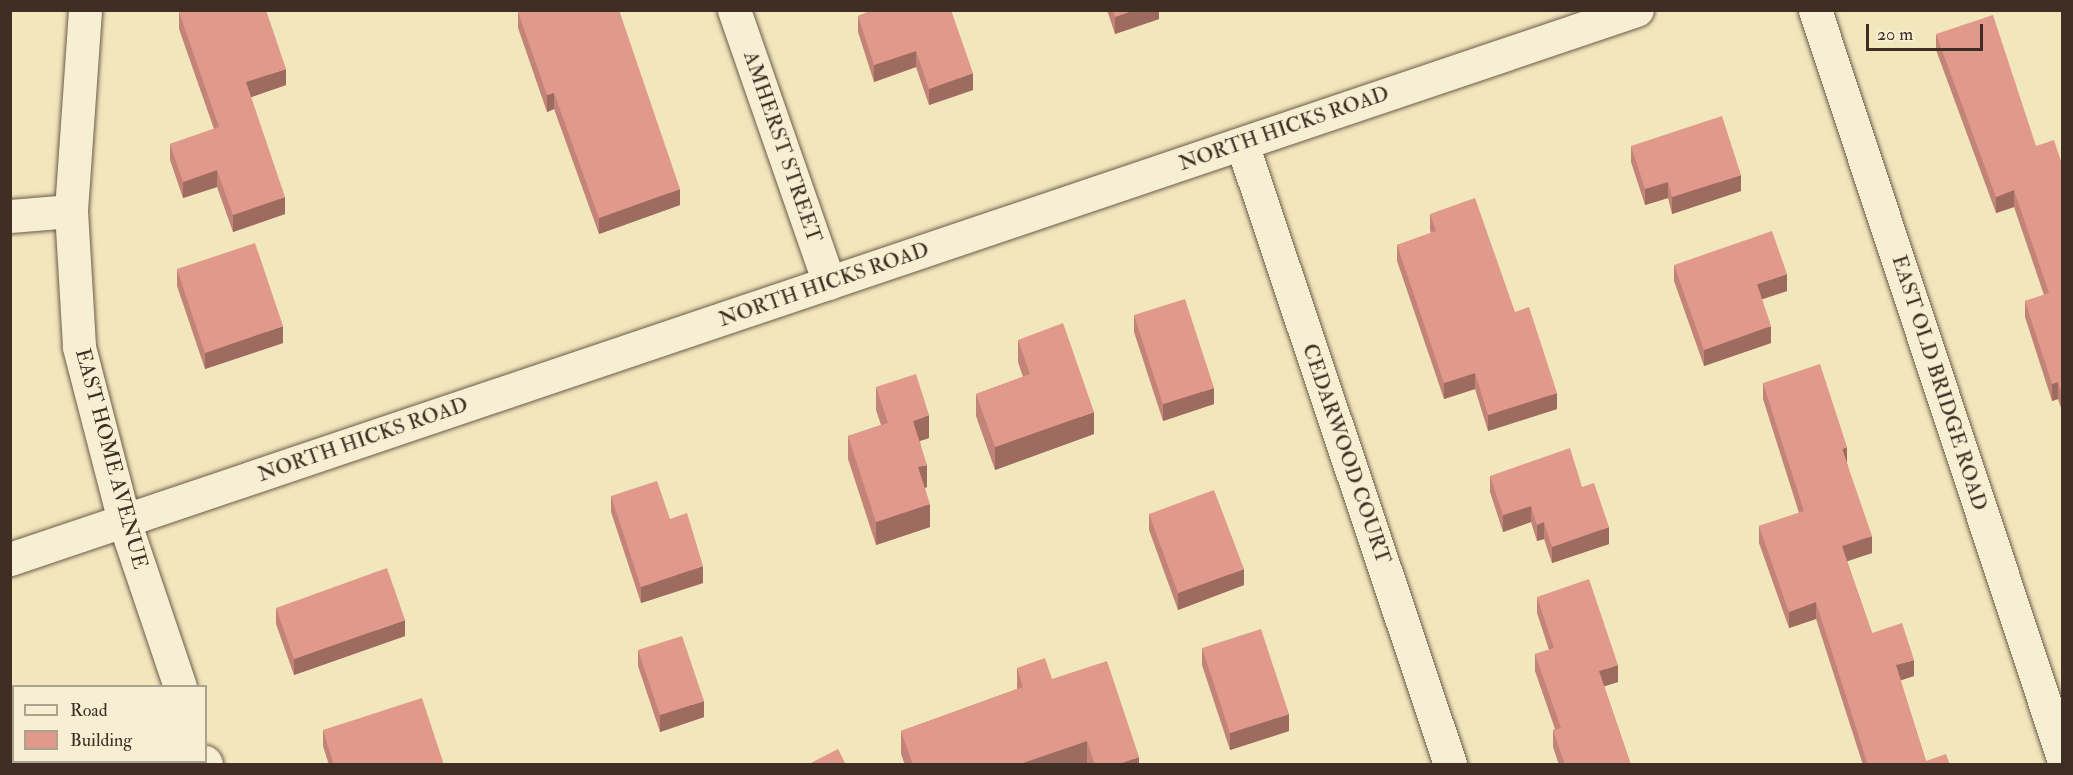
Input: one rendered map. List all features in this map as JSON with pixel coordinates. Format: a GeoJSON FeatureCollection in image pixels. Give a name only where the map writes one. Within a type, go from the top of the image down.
{"type":"FeatureCollection","features":[{"type":"Feature","properties":{"kind":"street","name":"EAST HOME AVENUE"},"geometry":{"type":"LineString","coordinates":[[85,10],[71,211],[79,347],[124,521],[179,685]]}},
{"type":"Feature","properties":{"kind":"street","name":"AMHERST STREET"},"geometry":{"type":"LineString","coordinates":[[735,10],[830,283]]}},
{"type":"Feature","properties":{"kind":"street","name":"NORTH HICKS ROAD"},"geometry":{"type":"LineString","coordinates":[[10,559],[1637,10]]}},
{"type":"Feature","properties":{"kind":"street","name":"EAST OLD BRIDGE ROAD"},"geometry":{"type":"LineString","coordinates":[[1815,10],[2062,755]]}},
{"type":"Feature","properties":{"kind":"street","name":"CEDARWOOD COURT"},"geometry":{"type":"LineString","coordinates":[[1242,144],[1450,765]]}},
{"type":"Feature","properties":{"kind":"street"},"geometry":{"type":"LineString","coordinates":[[10,216],[71,211]]}},
{"type":"Feature","properties":{"kind":"building"},"geometry":{"type":"Polygon","coordinates":[[[184,10],[266,10],[286,69],[246,82],[285,197],[233,215],[217,170],[183,182],[170,144],[219,127],[179,12],[184,10]]]}},
{"type":"Feature","properties":{"kind":"building"},"geometry":{"type":"Polygon","coordinates":[[[521,10],[619,10],[680,189],[599,218],[554,93],[547,95],[518,12],[521,10]]]}},
{"type":"Feature","properties":{"kind":"building"},"geometry":{"type":"Polygon","coordinates":[[[873,10],[951,10],[973,73],[929,89],[916,51],[874,65],[858,16],[873,10]]]}},
{"type":"Feature","properties":{"kind":"building"},"geometry":{"type":"Polygon","coordinates":[[[1113,10],[1135,10],[1115,17],[1113,10]]]}},
{"type":"Feature","properties":{"kind":"building"},"geometry":{"type":"Polygon","coordinates":[[[1993,15],[2036,146],[2054,140],[2062,164],[2062,395],[2058,382],[2052,384],[2025,301],[2049,293],[2014,190],[1996,197],[1936,34],[1993,15]]]}},
{"type":"Feature","properties":{"kind":"building"},"geometry":{"type":"Polygon","coordinates":[[[1722,116],[1741,175],[1672,197],[1668,182],[1645,189],[1631,146],[1722,116]]]}},
{"type":"Feature","properties":{"kind":"building"},"geometry":{"type":"Polygon","coordinates":[[[1475,198],[1515,312],[1529,307],[1557,393],[1488,415],[1475,373],[1444,383],[1397,245],[1436,231],[1430,214],[1475,198]]]}},
{"type":"Feature","properties":{"kind":"building"},"geometry":{"type":"Polygon","coordinates":[[[1772,231],[1787,274],[1757,284],[1771,326],[1704,350],[1674,265],[1772,231]]]}},
{"type":"Feature","properties":{"kind":"building"},"geometry":{"type":"Polygon","coordinates":[[[255,243],[283,326],[205,353],[177,269],[255,243]]]}},
{"type":"Feature","properties":{"kind":"building"},"geometry":{"type":"Polygon","coordinates":[[[1185,299],[1214,388],[1163,404],[1134,315],[1185,299]]]}},
{"type":"Feature","properties":{"kind":"building"},"geometry":{"type":"Polygon","coordinates":[[[1063,323],[1094,412],[995,447],[976,394],[1030,374],[1018,340],[1063,323]]]}},
{"type":"Feature","properties":{"kind":"building"},"geometry":{"type":"Polygon","coordinates":[[[1820,364],[1847,447],[1842,449],[1872,536],[1842,546],[1872,633],[1902,623],[1914,660],[1896,665],[1926,761],[1946,754],[1950,765],[1868,765],[1816,602],[1789,612],[1759,526],[1804,511],[1763,383],[1820,364]]]}},
{"type":"Feature","properties":{"kind":"building"},"geometry":{"type":"Polygon","coordinates":[[[916,374],[929,415],[913,421],[927,465],[918,467],[930,504],[876,522],[848,436],[888,423],[876,387],[916,374]]]}},
{"type":"Feature","properties":{"kind":"building"},"geometry":{"type":"Polygon","coordinates":[[[1570,448],[1582,487],[1594,483],[1609,527],[1552,547],[1544,522],[1537,525],[1531,506],[1503,515],[1490,476],[1570,448]]]}},
{"type":"Feature","properties":{"kind":"building"},"geometry":{"type":"Polygon","coordinates":[[[657,481],[670,519],[687,513],[703,566],[641,587],[611,496],[657,481]]]}},
{"type":"Feature","properties":{"kind":"building"},"geometry":{"type":"Polygon","coordinates":[[[1214,490],[1244,569],[1178,593],[1149,514],[1214,490]]]}},
{"type":"Feature","properties":{"kind":"building"},"geometry":{"type":"Polygon","coordinates":[[[387,568],[405,620],[294,659],[276,608],[387,568]]]}},
{"type":"Feature","properties":{"kind":"building"},"geometry":{"type":"Polygon","coordinates":[[[1589,579],[1618,665],[1599,671],[1631,765],[1565,765],[1553,730],[1561,728],[1535,654],[1554,648],[1537,597],[1589,579]]]}},
{"type":"Feature","properties":{"kind":"building"},"geometry":{"type":"Polygon","coordinates":[[[1261,629],[1289,714],[1230,733],[1202,648],[1261,629]]]}},
{"type":"Feature","properties":{"kind":"building"},"geometry":{"type":"Polygon","coordinates":[[[682,636],[704,701],[660,715],[638,650],[682,636]]]}},
{"type":"Feature","properties":{"kind":"building"},"geometry":{"type":"Polygon","coordinates":[[[1045,658],[1052,679],[1107,661],[1139,757],[1116,765],[1095,765],[1087,741],[1017,765],[913,765],[901,731],[1023,687],[1017,668],[1045,658]]]}},
{"type":"Feature","properties":{"kind":"building"},"geometry":{"type":"Polygon","coordinates":[[[422,698],[444,765],[368,765],[368,763],[334,765],[323,730],[422,698]]]}},
{"type":"Feature","properties":{"kind":"building"},"geometry":{"type":"Polygon","coordinates":[[[838,749],[846,765],[807,765],[838,749]]]}}]}
